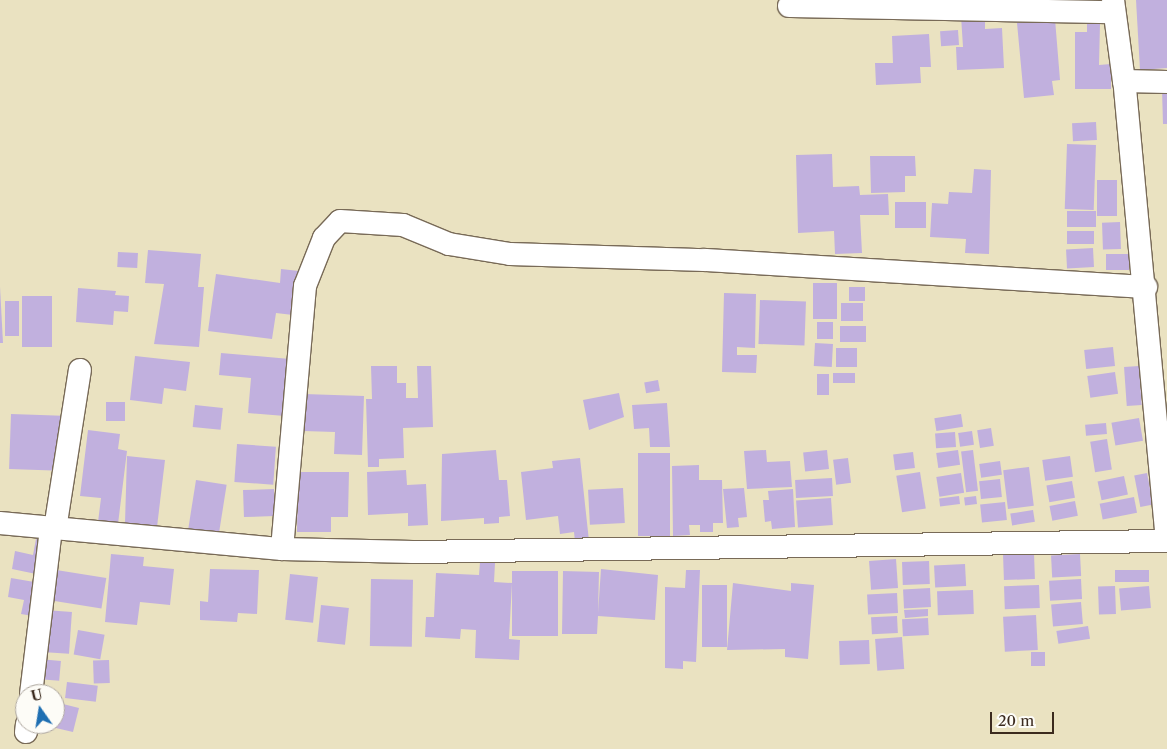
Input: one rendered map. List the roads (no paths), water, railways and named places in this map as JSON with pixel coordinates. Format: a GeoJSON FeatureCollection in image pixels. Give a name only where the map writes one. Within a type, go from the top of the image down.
{"type":"FeatureCollection","features":[{"type":"Feature","properties":{"kind":"street"},"geometry":{"type":"LineString","coordinates":[[0,523],[282,549],[413,552],[1167,542],[1146,287],[1114,6],[789,6]]}},
{"type":"Feature","properties":{"kind":"street"},"geometry":{"type":"LineString","coordinates":[[1124,82],[1167,82]]}},
{"type":"Feature","properties":{"kind":"street"},"geometry":{"type":"LineString","coordinates":[[282,549],[305,286],[324,238],[340,221],[403,224],[449,244],[510,254],[705,260],[1146,287]]}},
{"type":"Feature","properties":{"kind":"street"},"geometry":{"type":"LineString","coordinates":[[32,684],[53,528],[80,370]]}}]}
